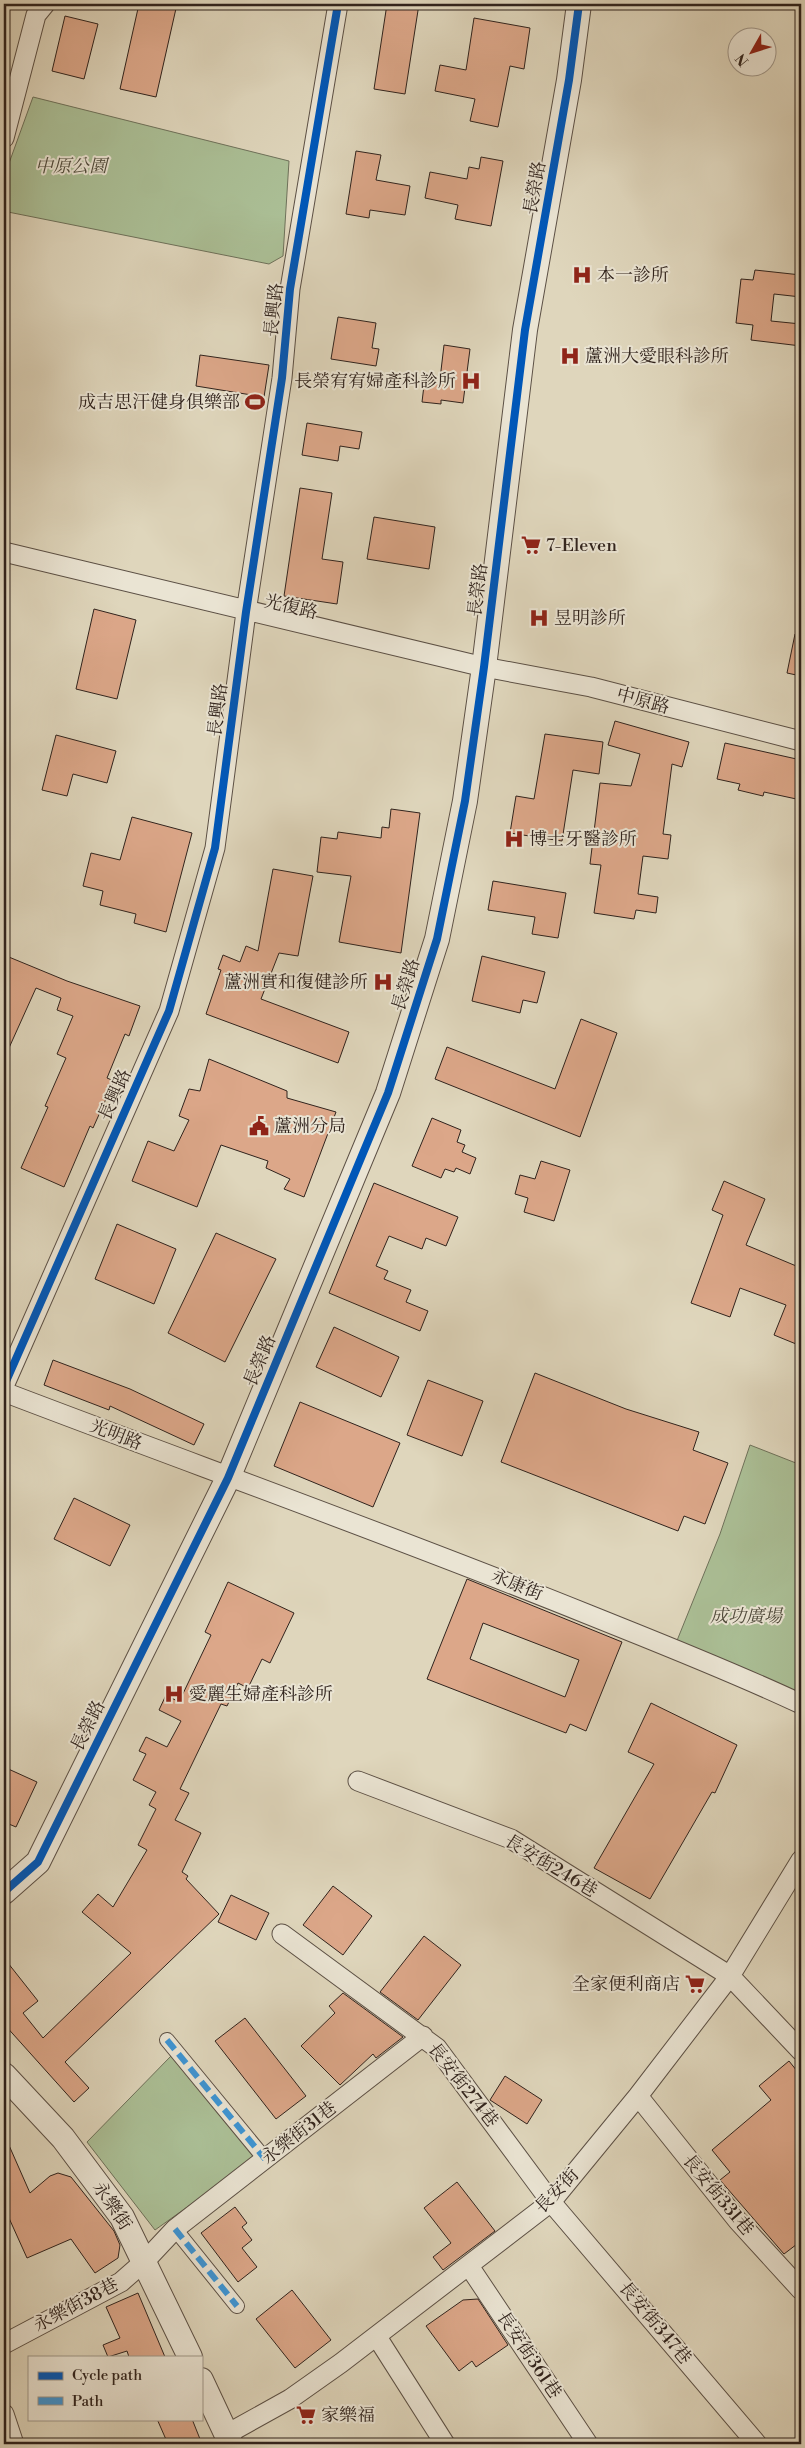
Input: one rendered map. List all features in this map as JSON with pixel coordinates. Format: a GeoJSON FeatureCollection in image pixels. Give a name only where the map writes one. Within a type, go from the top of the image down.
{"type":"FeatureCollection","features":[{"type":"Feature","properties":{"kind":"street"},"geometry":{"type":"LineString","coordinates":[[4,138],[36,15],[45,4]]}},
{"type":"Feature","properties":{"kind":"street","name":"長興路"},"geometry":{"type":"LineString","coordinates":[[4,1386],[169,1011],[215,848],[246,612],[282,378],[290,289],[338,4]]}},
{"type":"Feature","properties":{"kind":"street","name":"長榮路"},"geometry":{"type":"LineString","coordinates":[[4,1892],[38,1862],[228,1478],[388,1093],[437,939],[465,802],[484,667],[524,330],[569,80],[579,4]]}},
{"type":"Feature","properties":{"kind":"street","name":"光復路"},"geometry":{"type":"LineString","coordinates":[[4,552],[246,612],[484,667]]}},
{"type":"Feature","properties":{"kind":"street","name":"中原路"},"geometry":{"type":"LineString","coordinates":[[484,667],[591,687],[801,741]]}},
{"type":"Feature","properties":{"kind":"street","name":"光明路"},"geometry":{"type":"LineString","coordinates":[[4,1392],[228,1478]]}},
{"type":"Feature","properties":{"kind":"street","name":"永康街"},"geometry":{"type":"LineString","coordinates":[[228,1478],[454,1559],[710,1662],[801,1704]]}},
{"type":"Feature","properties":{"kind":"street","name":"長安街246巷"},"geometry":{"type":"LineString","coordinates":[[358,1781],[511,1839],[730,1976],[801,2051]]}},
{"type":"Feature","properties":{"kind":"street","name":"長安街"},"geometry":{"type":"LineString","coordinates":[[229,2439],[290,2399],[377,2337],[551,2202],[638,2096],[730,1976],[801,1860]]}},
{"type":"Feature","properties":{"kind":"street","name":"長安街274巷"},"geometry":{"type":"LineString","coordinates":[[282,1934],[437,2048],[551,2202]]}},
{"type":"Feature","properties":{"kind":"street","name":"永樂街31巷"},"geometry":{"type":"LineString","coordinates":[[145,2261],[174,2230],[423,2036]]}},
{"type":"Feature","properties":{"kind":"street"},"geometry":{"type":"LineString","coordinates":[[167,2040],[265,2158]]}},
{"type":"Feature","properties":{"kind":"street","name":"永樂街"},"geometry":{"type":"LineString","coordinates":[[4,2076],[63,2138],[122,2217],[190,2356]]}},
{"type":"Feature","properties":{"kind":"street","name":"長安街331巷"},"geometry":{"type":"LineString","coordinates":[[638,2096],[738,2220],[801,2290]]}},
{"type":"Feature","properties":{"kind":"street","name":"長安街347巷"},"geometry":{"type":"LineString","coordinates":[[551,2202],[757,2444]]}},
{"type":"Feature","properties":{"kind":"street"},"geometry":{"type":"LineString","coordinates":[[174,2230],[237,2306]]}},
{"type":"Feature","properties":{"kind":"street","name":"永樂街38巷"},"geometry":{"type":"LineString","coordinates":[[4,2344],[121,2282],[145,2261]]}},
{"type":"Feature","properties":{"kind":"street","name":"長安街361巷"},"geometry":{"type":"LineString","coordinates":[[469,2266],[588,2444]]}},
{"type":"Feature","properties":{"kind":"street"},"geometry":{"type":"LineString","coordinates":[[377,2337],[445,2444]]}},
{"type":"Feature","properties":{"kind":"street"},"geometry":{"type":"LineString","coordinates":[[202,2382],[229,2439]]}},
{"type":"Feature","properties":{"kind":"street"},"geometry":{"type":"LineString","coordinates":[[4,2414],[14,2444]]}},
{"type":"Feature","properties":{"kind":"green space","name":"中原公園"},"geometry":{"type":"Polygon","coordinates":[[[33,97],[289,161],[283,256],[269,264],[8,212],[4,177],[33,97]]]}},
{"type":"Feature","properties":{"kind":"green space","name":"成功廣場"},"geometry":{"type":"Polygon","coordinates":[[[750,1445],[801,1465],[801,1705],[674,1648],[720,1534],[750,1445]]]}},
{"type":"Feature","properties":{"kind":"green space"},"geometry":{"type":"Polygon","coordinates":[[[171,2056],[256,2158],[155,2230],[87,2142],[171,2056]]]}},
{"type":"Feature","properties":{"kind":"building"},"geometry":{"type":"Polygon","coordinates":[[[139,4],[177,4],[156,97],[120,89],[139,4]]]}},
{"type":"Feature","properties":{"kind":"building"},"geometry":{"type":"Polygon","coordinates":[[[387,4],[419,4],[405,94],[374,89],[387,4]]]}},
{"type":"Feature","properties":{"kind":"building"},"geometry":{"type":"Polygon","coordinates":[[[65,16],[98,24],[84,79],[52,71],[65,16]]]}},
{"type":"Feature","properties":{"kind":"building"},"geometry":{"type":"Polygon","coordinates":[[[474,18],[530,28],[524,69],[510,66],[498,127],[470,121],[475,99],[435,91],[440,65],[466,70],[474,18]]]}},
{"type":"Feature","properties":{"kind":"building"},"geometry":{"type":"Polygon","coordinates":[[[356,151],[381,155],[376,180],[410,186],[405,215],[370,210],[369,218],[346,214],[356,151]]]}},
{"type":"Feature","properties":{"kind":"building"},"geometry":{"type":"Polygon","coordinates":[[[481,157],[503,161],[491,226],[455,219],[458,205],[425,198],[430,172],[467,179],[469,167],[479,169],[481,157]]]}},
{"type":"Feature","properties":{"kind":"building"},"geometry":{"type":"Polygon","coordinates":[[[755,270],[801,275],[801,297],[774,294],[771,321],[801,324],[801,346],[751,340],[753,325],[736,323],[741,279],[753,280],[755,270]]]}},
{"type":"Feature","properties":{"kind":"building"},"geometry":{"type":"Polygon","coordinates":[[[338,317],[376,323],[372,348],[379,349],[376,366],[331,359],[338,317]]]}},
{"type":"Feature","properties":{"kind":"building"},"geometry":{"type":"Polygon","coordinates":[[[444,345],[470,349],[463,403],[441,400],[441,404],[422,402],[425,377],[440,379],[444,345]]]}},
{"type":"Feature","properties":{"kind":"building"},"geometry":{"type":"Polygon","coordinates":[[[200,355],[269,365],[264,397],[196,386],[200,355]]]}},
{"type":"Feature","properties":{"kind":"building"},"geometry":{"type":"Polygon","coordinates":[[[307,423],[362,432],[359,449],[340,446],[338,461],[302,455],[307,423]]]}},
{"type":"Feature","properties":{"kind":"building"},"geometry":{"type":"Polygon","coordinates":[[[300,488],[332,493],[322,559],[343,562],[337,604],[284,596],[300,488]]]}},
{"type":"Feature","properties":{"kind":"building"},"geometry":{"type":"Polygon","coordinates":[[[374,517],[435,527],[429,569],[367,559],[374,517]]]}},
{"type":"Feature","properties":{"kind":"building"},"geometry":{"type":"Polygon","coordinates":[[[94,609],[136,620],[117,699],[76,689],[94,609]]]}},
{"type":"Feature","properties":{"kind":"building"},"geometry":{"type":"Polygon","coordinates":[[[795,634],[801,634],[801,676],[787,673],[795,634]]]}},
{"type":"Feature","properties":{"kind":"building"},"geometry":{"type":"Polygon","coordinates":[[[615,721],[689,742],[682,767],[672,764],[663,834],[671,835],[668,859],[643,856],[638,894],[658,897],[656,913],[636,910],[634,919],[594,913],[601,865],[590,864],[600,783],[631,786],[640,754],[608,745],[615,721]]]}},
{"type":"Feature","properties":{"kind":"building"},"geometry":{"type":"Polygon","coordinates":[[[545,734],[603,742],[599,774],[573,770],[562,841],[510,833],[516,796],[534,799],[545,734]]]}},
{"type":"Feature","properties":{"kind":"building"},"geometry":{"type":"Polygon","coordinates":[[[56,735],[116,751],[107,783],[73,774],[67,796],[42,790],[56,735]]]}},
{"type":"Feature","properties":{"kind":"building"},"geometry":{"type":"Polygon","coordinates":[[[725,743],[801,760],[801,800],[764,792],[763,796],[738,790],[740,784],[717,779],[725,743]]]}},
{"type":"Feature","properties":{"kind":"building"},"geometry":{"type":"Polygon","coordinates":[[[391,809],[420,813],[401,953],[339,942],[351,876],[317,872],[321,837],[337,839],[338,832],[381,838],[382,827],[389,828],[391,809]]]}},
{"type":"Feature","properties":{"kind":"building"},"geometry":{"type":"Polygon","coordinates":[[[132,817],[192,833],[166,932],[134,923],[136,914],[100,905],[103,891],[83,886],[91,853],[120,860],[132,817]]]}},
{"type":"Feature","properties":{"kind":"building"},"geometry":{"type":"Polygon","coordinates":[[[273,869],[313,876],[298,956],[279,953],[261,999],[349,1032],[338,1063],[206,1014],[221,970],[218,969],[223,955],[240,962],[246,946],[258,951],[273,869]]]}},
{"type":"Feature","properties":{"kind":"building"},"geometry":{"type":"Polygon","coordinates":[[[493,881],[566,893],[558,938],[532,934],[535,917],[488,910],[493,881]]]}},
{"type":"Feature","properties":{"kind":"building"},"geometry":{"type":"Polygon","coordinates":[[[4,955],[67,981],[140,1006],[129,1036],[125,1034],[107,1078],[114,1081],[93,1128],[90,1126],[64,1187],[21,1168],[48,1107],[45,1106],[66,1058],[57,1054],[73,1016],[57,1010],[61,998],[36,988],[4,1059],[4,955]]]}},
{"type":"Feature","properties":{"kind":"building"},"geometry":{"type":"Polygon","coordinates":[[[482,956],[545,972],[537,1003],[523,1000],[520,1013],[472,1001],[482,956]]]}},
{"type":"Feature","properties":{"kind":"building"},"geometry":{"type":"Polygon","coordinates":[[[581,1019],[617,1033],[580,1137],[435,1079],[447,1047],[555,1089],[581,1019]]]}},
{"type":"Feature","properties":{"kind":"building","name":"蘆洲分局"},"geometry":{"type":"Polygon","coordinates":[[[209,1059],[287,1091],[287,1098],[336,1112],[304,1197],[284,1189],[290,1179],[266,1168],[268,1161],[221,1145],[197,1207],[132,1181],[148,1141],[174,1151],[189,1120],[179,1116],[189,1089],[200,1091],[209,1059]]]}},
{"type":"Feature","properties":{"kind":"building"},"geometry":{"type":"Polygon","coordinates":[[[432,1118],[461,1130],[457,1142],[465,1145],[462,1152],[476,1158],[470,1174],[456,1168],[454,1172],[445,1169],[441,1178],[412,1166],[432,1118]]]}},
{"type":"Feature","properties":{"kind":"building"},"geometry":{"type":"Polygon","coordinates":[[[541,1161],[570,1170],[554,1221],[524,1212],[528,1198],[515,1194],[520,1175],[535,1179],[541,1161]]]}},
{"type":"Feature","properties":{"kind":"building"},"geometry":{"type":"Polygon","coordinates":[[[724,1181],[765,1199],[746,1245],[801,1268],[801,1346],[774,1335],[786,1305],[740,1288],[730,1317],[691,1303],[723,1215],[712,1210],[724,1181]]]}},
{"type":"Feature","properties":{"kind":"building"},"geometry":{"type":"Polygon","coordinates":[[[374,1183],[458,1217],[446,1246],[426,1238],[422,1249],[389,1236],[376,1266],[388,1271],[384,1279],[411,1290],[406,1302],[428,1311],[420,1331],[329,1293],[374,1183]]]}},
{"type":"Feature","properties":{"kind":"building"},"geometry":{"type":"Polygon","coordinates":[[[117,1224],[176,1249],[154,1304],[95,1279],[117,1224]]]}},
{"type":"Feature","properties":{"kind":"building"},"geometry":{"type":"Polygon","coordinates":[[[216,1233],[276,1259],[225,1362],[168,1333],[216,1233]]]}},
{"type":"Feature","properties":{"kind":"building"},"geometry":{"type":"Polygon","coordinates":[[[334,1327],[399,1357],[381,1397],[316,1367],[334,1327]]]}},
{"type":"Feature","properties":{"kind":"building"},"geometry":{"type":"Polygon","coordinates":[[[53,1360],[130,1389],[204,1424],[194,1445],[110,1406],[109,1410],[44,1385],[53,1360]]]}},
{"type":"Feature","properties":{"kind":"building"},"geometry":{"type":"Polygon","coordinates":[[[535,1373],[626,1409],[699,1432],[693,1450],[728,1463],[705,1524],[684,1516],[678,1531],[501,1462],[535,1373]]]}},
{"type":"Feature","properties":{"kind":"building"},"geometry":{"type":"Polygon","coordinates":[[[428,1380],[483,1401],[462,1456],[407,1435],[428,1380]]]}},
{"type":"Feature","properties":{"kind":"building"},"geometry":{"type":"Polygon","coordinates":[[[300,1402],[400,1443],[373,1507],[274,1466],[300,1402]]]}},
{"type":"Feature","properties":{"kind":"building"},"geometry":{"type":"Polygon","coordinates":[[[74,1498],[130,1525],[110,1566],[54,1539],[74,1498]]]}},
{"type":"Feature","properties":{"kind":"building"},"geometry":{"type":"Polygon","coordinates":[[[467,1579],[622,1642],[586,1731],[570,1724],[566,1733],[427,1679],[467,1579]],[[483,1623],[470,1659],[565,1697],[579,1660],[483,1623]]]}},
{"type":"Feature","properties":{"kind":"building"},"geometry":{"type":"Polygon","coordinates":[[[228,1582],[294,1613],[270,1663],[262,1659],[248,1688],[238,1683],[227,1706],[221,1704],[180,1789],[189,1793],[175,1820],[201,1833],[182,1872],[188,1876],[186,1879],[219,1914],[65,2062],[89,2088],[74,2102],[4,2024],[4,1958],[38,2001],[23,2013],[43,2038],[131,1953],[82,1912],[98,1894],[113,1907],[147,1850],[138,1845],[156,1809],[149,1805],[156,1792],[133,1780],[146,1754],[139,1751],[146,1737],[167,1747],[181,1721],[159,1710],[166,1695],[179,1702],[211,1635],[205,1632],[228,1582]]]}},
{"type":"Feature","properties":{"kind":"building"},"geometry":{"type":"Polygon","coordinates":[[[651,1703],[737,1745],[715,1793],[712,1792],[650,1899],[594,1868],[654,1764],[628,1752],[651,1703]]]}},
{"type":"Feature","properties":{"kind":"building"},"geometry":{"type":"Polygon","coordinates":[[[4,1767],[37,1782],[16,1827],[4,1822],[4,1767]]]}},
{"type":"Feature","properties":{"kind":"building"},"geometry":{"type":"Polygon","coordinates":[[[333,1886],[372,1916],[343,1955],[303,1925],[333,1886]]]}},
{"type":"Feature","properties":{"kind":"building"},"geometry":{"type":"Polygon","coordinates":[[[231,1895],[269,1913],[256,1940],[218,1922],[231,1895]]]}},
{"type":"Feature","properties":{"kind":"building"},"geometry":{"type":"Polygon","coordinates":[[[424,1936],[461,1965],[418,2020],[380,1992],[424,1936]]]}},
{"type":"Feature","properties":{"kind":"building"},"geometry":{"type":"Polygon","coordinates":[[[343,1993],[403,2037],[376,2058],[373,2054],[340,2085],[301,2046],[335,2013],[329,2006],[343,1993]]]}},
{"type":"Feature","properties":{"kind":"building"},"geometry":{"type":"Polygon","coordinates":[[[245,2018],[306,2096],[276,2119],[215,2041],[245,2018]]]}},
{"type":"Feature","properties":{"kind":"building"},"geometry":{"type":"Polygon","coordinates":[[[789,2061],[801,2076],[801,2241],[784,2254],[720,2180],[730,2172],[712,2150],[771,2100],[759,2086],[789,2061]]]}},
{"type":"Feature","properties":{"kind":"building"},"geometry":{"type":"Polygon","coordinates":[[[505,2076],[542,2100],[527,2124],[490,2100],[505,2076]]]}},
{"type":"Feature","properties":{"kind":"building"},"geometry":{"type":"Polygon","coordinates":[[[4,2134],[30,2193],[50,2176],[58,2173],[71,2177],[114,2231],[120,2245],[118,2258],[95,2273],[71,2239],[27,2258],[4,2207],[4,2134]]]}},
{"type":"Feature","properties":{"kind":"building"},"geometry":{"type":"Polygon","coordinates":[[[457,2182],[495,2231],[443,2270],[433,2257],[451,2243],[424,2208],[457,2182]]]}},
{"type":"Feature","properties":{"kind":"building"},"geometry":{"type":"Polygon","coordinates":[[[235,2207],[247,2223],[242,2227],[252,2240],[242,2248],[257,2267],[238,2282],[201,2233],[235,2207]]]}},
{"type":"Feature","properties":{"kind":"building"},"geometry":{"type":"Polygon","coordinates":[[[292,2290],[331,2340],[295,2368],[256,2319],[292,2290]]]}},
{"type":"Feature","properties":{"kind":"building"},"geometry":{"type":"Polygon","coordinates":[[[138,2293],[165,2356],[129,2356],[127,2351],[108,2356],[103,2345],[120,2338],[106,2307],[138,2293]]]}},
{"type":"Feature","properties":{"kind":"building"},"geometry":{"type":"Polygon","coordinates":[[[478,2299],[508,2345],[476,2367],[472,2361],[459,2371],[426,2326],[463,2300],[478,2299]]]}},
{"type":"Feature","properties":{"kind":"building"},"geometry":{"type":"Polygon","coordinates":[[[157,2420],[192,2420],[202,2444],[168,2444],[157,2420]]]}},
{"type":"Feature","properties":{"kind":"marked path"},"geometry":{"type":"LineString","coordinates":[[167,2040],[265,2159]]}},
{"type":"Feature","properties":{"kind":"marked path"},"geometry":{"type":"LineString","coordinates":[[175,2229],[237,2306]]}},
{"type":"Feature","properties":{"kind":"cycle path"},"geometry":{"type":"LineString","coordinates":[[4,1386],[169,1011],[215,848],[246,612],[282,378],[290,289],[338,4]]}},
{"type":"Feature","properties":{"kind":"cycle path"},"geometry":{"type":"LineString","coordinates":[[4,1892],[38,1862],[228,1478],[388,1093],[437,939],[465,801],[484,667],[525,330],[569,80],[579,4]]}},
{"type":"Feature","properties":{"kind":"place","name":"本一診所"},"geometry":{"type":"Point","coordinates":[582,275]}},
{"type":"Feature","properties":{"kind":"place","name":"蘆洲大愛眼科診所"},"geometry":{"type":"Point","coordinates":[570,356]}},
{"type":"Feature","properties":{"kind":"place","name":"長榮宥宥婦產科診所"},"geometry":{"type":"Point","coordinates":[471,381]}},
{"type":"Feature","properties":{"kind":"place","name":"成吉思汗健身俱樂部"},"geometry":{"type":"Point","coordinates":[255,402]}},
{"type":"Feature","properties":{"kind":"place","name":"7-Eleven"},"geometry":{"type":"Point","coordinates":[531,545]}},
{"type":"Feature","properties":{"kind":"place","name":"昱明診所"},"geometry":{"type":"Point","coordinates":[539,618]}},
{"type":"Feature","properties":{"kind":"place","name":"博士牙醫診所"},"geometry":{"type":"Point","coordinates":[514,839]}},
{"type":"Feature","properties":{"kind":"place","name":"蘆洲實和復健診所"},"geometry":{"type":"Point","coordinates":[383,982]}},
{"type":"Feature","properties":{"kind":"place","name":"蘆洲分局"},"geometry":{"type":"Point","coordinates":[259,1126]}},
{"type":"Feature","properties":{"kind":"place","name":"愛麗生婦產科診所"},"geometry":{"type":"Point","coordinates":[174,1694]}},
{"type":"Feature","properties":{"kind":"place","name":"全家便利商店"},"geometry":{"type":"Point","coordinates":[695,1984]}},
{"type":"Feature","properties":{"kind":"place","name":"家樂福"},"geometry":{"type":"Point","coordinates":[306,2415]}}]}
